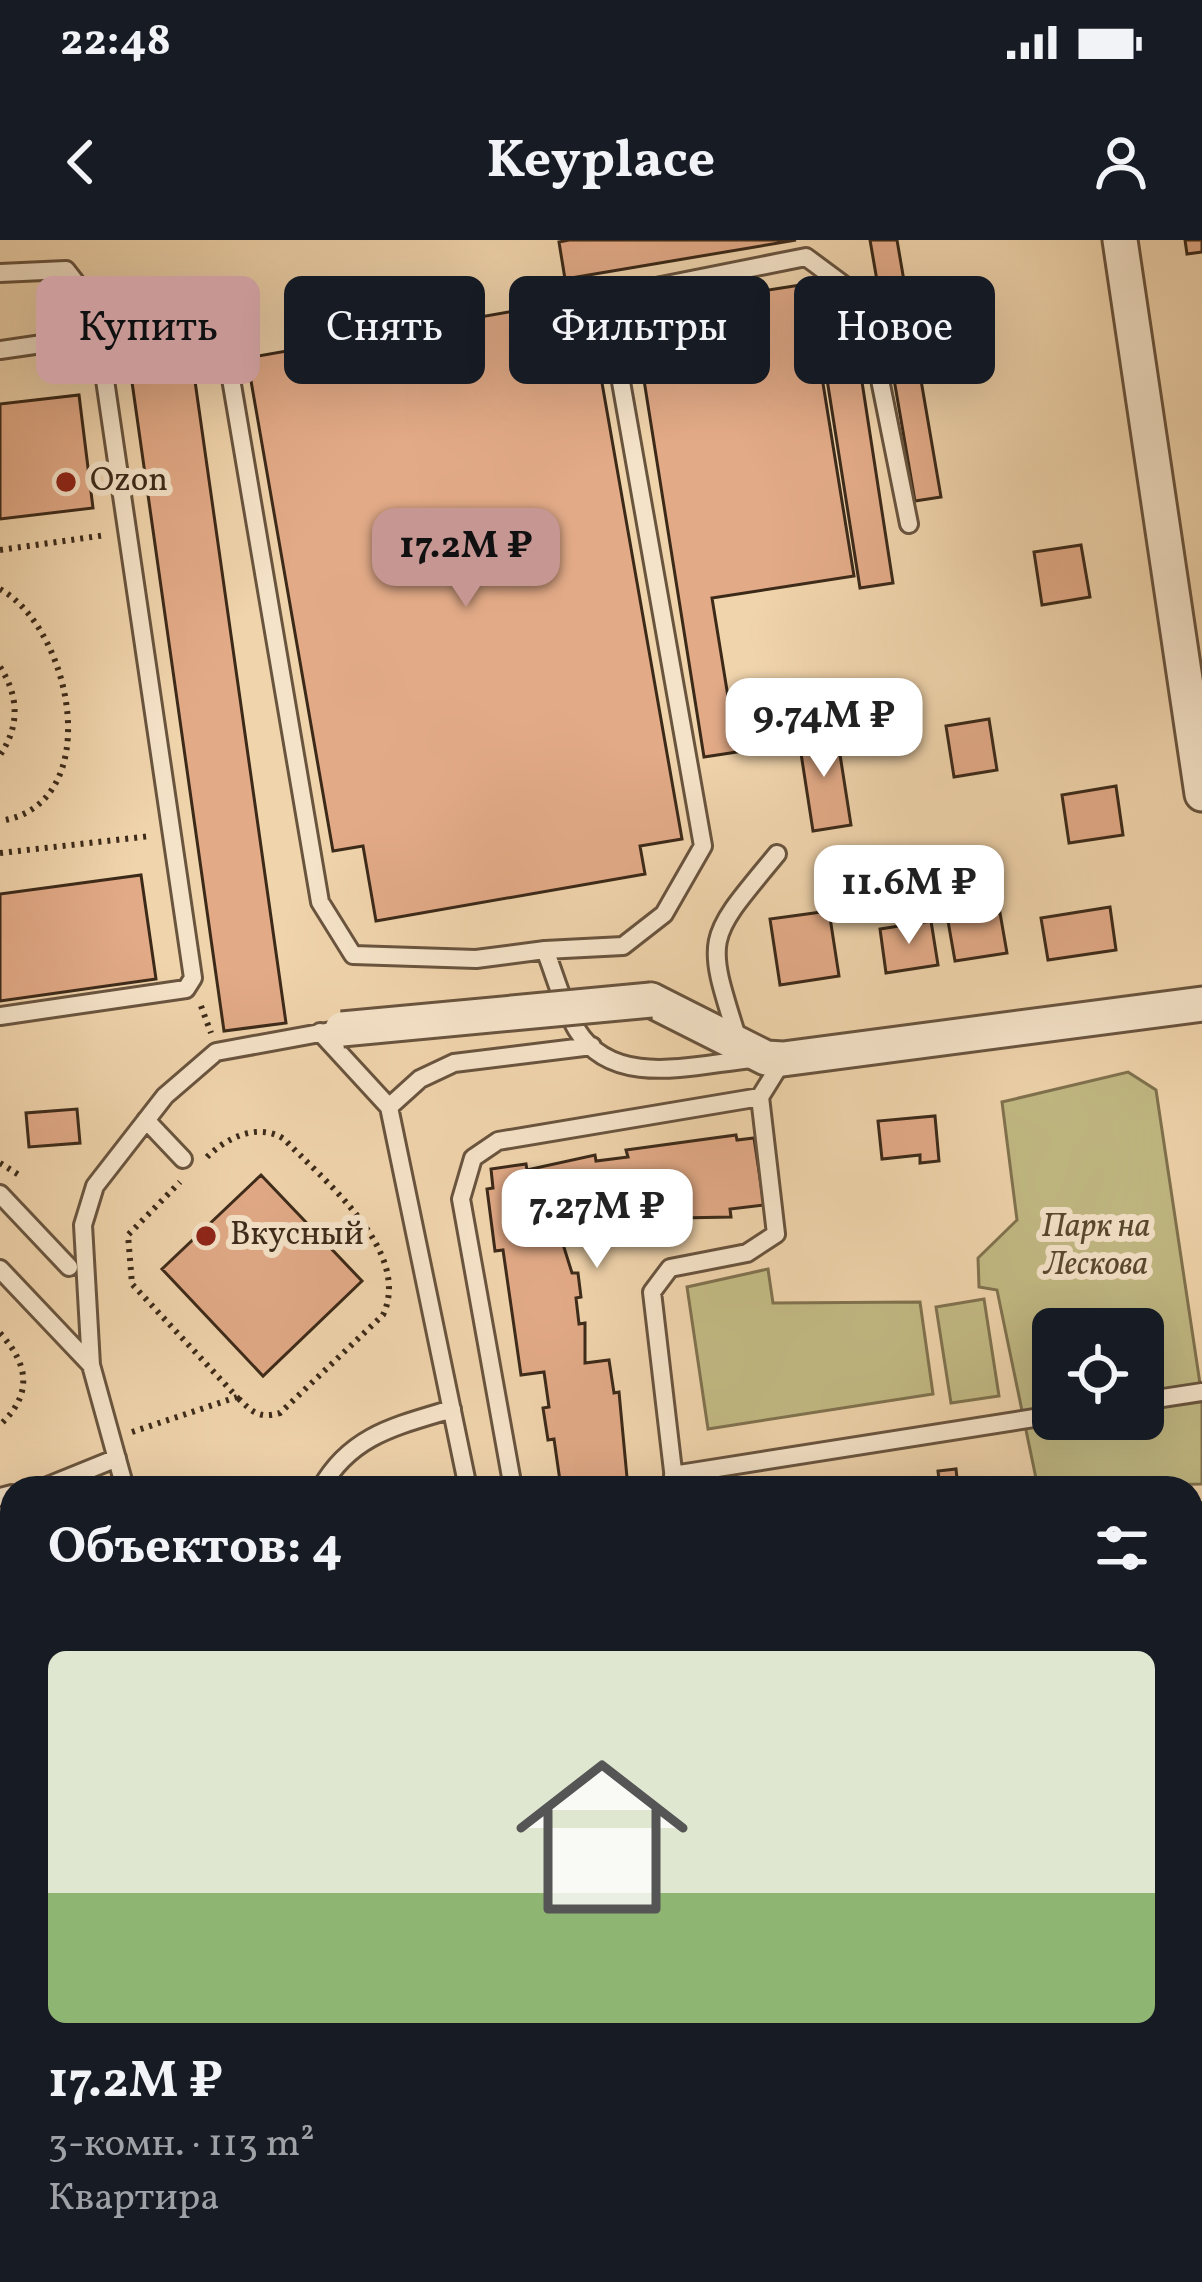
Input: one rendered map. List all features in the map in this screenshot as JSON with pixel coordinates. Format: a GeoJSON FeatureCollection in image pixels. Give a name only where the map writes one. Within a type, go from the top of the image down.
{"type":"FeatureCollection","features":[{"type":"Feature","properties":{"kind":"street"},"geometry":{"type":"LineString","coordinates":[[1120,240],[1202,794]]}},
{"type":"Feature","properties":{"kind":"street"},"geometry":{"type":"LineString","coordinates":[[331,1030],[651,1000],[763,1054],[1202,1004]]}},
{"type":"Feature","properties":{"kind":"lane"},"geometry":{"type":"LineString","coordinates":[[232,384],[320,902],[353,955],[476,958],[622,946],[664,914],[703,846],[606,297],[806,257],[864,300],[909,524]]}},
{"type":"Feature","properties":{"kind":"lane"},"geometry":{"type":"LineString","coordinates":[[0,273],[66,270],[71,276]]}},
{"type":"Feature","properties":{"kind":"lane"},"geometry":{"type":"LineString","coordinates":[[0,350],[96,340],[128,532],[191,984],[0,1016]]}},
{"type":"Feature","properties":{"kind":"lane"},"geometry":{"type":"LineString","coordinates":[[673,1476],[652,1292],[670,1268],[747,1253],[776,1234],[760,1097],[763,1054],[712,957],[725,917],[777,854]]}},
{"type":"Feature","properties":{"kind":"lane"},"geometry":{"type":"LineString","coordinates":[[545,950],[577,1030],[592,1046],[633,1070],[763,1054]]}},
{"type":"Feature","properties":{"kind":"lane"},"geometry":{"type":"LineString","coordinates":[[121,1476],[91,1365],[82,1226],[95,1186],[188,1072],[216,1052],[331,1030],[388,1107],[466,1476]]}},
{"type":"Feature","properties":{"kind":"lane"},"geometry":{"type":"LineString","coordinates":[[388,1107],[421,1079],[454,1064],[592,1046]]}},
{"type":"Feature","properties":{"kind":"lane"},"geometry":{"type":"LineString","coordinates":[[511,1476],[461,1199],[473,1158],[498,1141],[760,1097]]}},
{"type":"Feature","properties":{"kind":"lane"},"geometry":{"type":"LineString","coordinates":[[146,1120],[183,1159]]}},
{"type":"Feature","properties":{"kind":"lane"},"geometry":{"type":"LineString","coordinates":[[0,1194],[69,1267]]}},
{"type":"Feature","properties":{"kind":"lane"},"geometry":{"type":"LineString","coordinates":[[0,1269],[91,1365]]}},
{"type":"Feature","properties":{"kind":"lane"},"geometry":{"type":"LineString","coordinates":[[1164,1398],[1202,1392]]}},
{"type":"Feature","properties":{"kind":"lane"},"geometry":{"type":"LineString","coordinates":[[328,1476],[337,1460],[371,1433],[452,1409]]}},
{"type":"Feature","properties":{"kind":"lane"},"geometry":{"type":"LineString","coordinates":[[703,1476],[1032,1419]]}},
{"type":"Feature","properties":{"kind":"lane"},"geometry":{"type":"LineString","coordinates":[[73,1476],[117,1458]]}},
{"type":"Feature","properties":{"kind":"path"},"geometry":{"type":"LineString","coordinates":[[0,550],[128,532]]}},
{"type":"Feature","properties":{"kind":"path"},"geometry":{"type":"LineString","coordinates":[[0,590],[36,618],[56,653],[69,738],[61,772],[42,799],[17,819],[0,821]]}},
{"type":"Feature","properties":{"kind":"path"},"geometry":{"type":"LineString","coordinates":[[0,667],[15,699],[15,717],[0,755]]}},
{"type":"Feature","properties":{"kind":"path"},"geometry":{"type":"LineString","coordinates":[[0,853],[172,833]]}},
{"type":"Feature","properties":{"kind":"path"},"geometry":{"type":"LineString","coordinates":[[277,1133],[377,1239],[388,1307],[280,1413],[266,1418],[237,1397],[132,1284],[128,1235],[228,1138],[277,1133]]}},
{"type":"Feature","properties":{"kind":"path"},"geometry":{"type":"LineString","coordinates":[[0,1333],[25,1370],[21,1403],[0,1425]]}},
{"type":"Feature","properties":{"kind":"path"},"geometry":{"type":"LineString","coordinates":[[112,1439],[237,1397]]}},
{"type":"Feature","properties":{"kind":"green space","name":"Парк на Лескова"},"geometry":{"type":"Polygon","coordinates":[[[1128,1072],[1156,1090],[1202,1397],[1202,1476],[1036,1476],[997,1290],[979,1287],[978,1258],[1017,1220],[1002,1102],[1128,1072]]]}},
{"type":"Feature","properties":{"kind":"green space"},"geometry":{"type":"Polygon","coordinates":[[[768,1269],[773,1303],[920,1302],[933,1394],[708,1429],[687,1287],[768,1269]]]}},
{"type":"Feature","properties":{"kind":"green space"},"geometry":{"type":"Polygon","coordinates":[[[984,1299],[999,1396],[951,1403],[936,1307],[984,1299]]]}},
{"type":"Feature","properties":{"kind":"building"},"geometry":{"type":"Polygon","coordinates":[[[796,240],[583,276],[565,276],[559,242],[796,240]]]}},
{"type":"Feature","properties":{"kind":"building"},"geometry":{"type":"Polygon","coordinates":[[[870,240],[897,240],[903,276],[876,276],[870,240]]]}},
{"type":"Feature","properties":{"kind":"building"},"geometry":{"type":"Polygon","coordinates":[[[1185,240],[1202,240],[1202,252],[1187,254],[1185,240]]]}},
{"type":"Feature","properties":{"kind":"building"},"geometry":{"type":"Polygon","coordinates":[[[794,286],[794,384],[823,384],[854,576],[712,598],[737,752],[704,757],[645,384],[770,384],[770,290],[794,286]]]}},
{"type":"Feature","properties":{"kind":"building"},"geometry":{"type":"Polygon","coordinates":[[[509,312],[509,384],[602,384],[682,839],[640,846],[645,874],[376,921],[363,846],[333,851],[252,384],[260,384],[260,356],[284,352],[284,384],[485,384],[485,316],[509,312]]]}},
{"type":"Feature","properties":{"kind":"building"},"geometry":{"type":"Polygon","coordinates":[[[132,384],[195,384],[286,1023],[224,1031],[132,384]]]}},
{"type":"Feature","properties":{"kind":"building"},"geometry":{"type":"Polygon","coordinates":[[[828,384],[862,384],[893,583],[860,588],[828,384]]]}},
{"type":"Feature","properties":{"kind":"building"},"geometry":{"type":"Polygon","coordinates":[[[895,384],[922,384],[941,497],[915,501],[895,384]]]}},
{"type":"Feature","properties":{"kind":"building"},"geometry":{"type":"Polygon","coordinates":[[[79,395],[93,508],[0,519],[0,404],[79,395]]]}},
{"type":"Feature","properties":{"kind":"building"},"geometry":{"type":"Polygon","coordinates":[[[1081,545],[1090,597],[1042,605],[1034,552],[1081,545]]]}},
{"type":"Feature","properties":{"kind":"building"},"geometry":{"type":"Polygon","coordinates":[[[989,719],[997,770],[954,777],[946,726],[989,719]]]}},
{"type":"Feature","properties":{"kind":"building"},"geometry":{"type":"Polygon","coordinates":[[[836,729],[851,825],[813,831],[798,734],[836,729]]]}},
{"type":"Feature","properties":{"kind":"building"},"geometry":{"type":"Polygon","coordinates":[[[1116,786],[1123,835],[1069,843],[1062,795],[1116,786]]]}},
{"type":"Feature","properties":{"kind":"building"},"geometry":{"type":"Polygon","coordinates":[[[141,875],[156,979],[0,1001],[0,894],[141,875]]]}},
{"type":"Feature","properties":{"kind":"building"},"geometry":{"type":"Polygon","coordinates":[[[1110,907],[1116,950],[1048,960],[1041,918],[1110,907]]]}},
{"type":"Feature","properties":{"kind":"building"},"geometry":{"type":"Polygon","coordinates":[[[829,911],[839,976],[780,985],[770,919],[829,911]]]}},
{"type":"Feature","properties":{"kind":"building"},"geometry":{"type":"Polygon","coordinates":[[[1000,913],[1007,953],[955,961],[948,921],[1000,913]]]}},
{"type":"Feature","properties":{"kind":"building"},"geometry":{"type":"Polygon","coordinates":[[[931,921],[938,965],[886,973],[880,929],[931,921]]]}},
{"type":"Feature","properties":{"kind":"building"},"geometry":{"type":"Polygon","coordinates":[[[77,1109],[80,1143],[29,1147],[26,1113],[77,1109]]]}},
{"type":"Feature","properties":{"kind":"building"},"geometry":{"type":"Polygon","coordinates":[[[935,1116],[939,1161],[920,1163],[920,1155],[882,1159],[878,1121],[935,1116]]]}},
{"type":"Feature","properties":{"kind":"building"},"geometry":{"type":"Polygon","coordinates":[[[736,1135],[737,1140],[754,1138],[764,1205],[730,1209],[731,1217],[679,1218],[680,1224],[657,1227],[656,1221],[592,1236],[591,1230],[577,1232],[578,1239],[562,1241],[572,1273],[578,1273],[581,1297],[576,1298],[579,1324],[585,1323],[585,1363],[609,1360],[614,1393],[619,1392],[627,1476],[559,1476],[543,1408],[549,1407],[544,1372],[521,1375],[503,1250],[495,1251],[487,1189],[493,1188],[491,1169],[526,1164],[527,1170],[595,1155],[596,1161],[628,1157],[626,1150],[736,1135]]]}},
{"type":"Feature","properties":{"kind":"building"},"geometry":{"type":"Polygon","coordinates":[[[261,1175],[362,1281],[263,1376],[162,1269],[261,1175]]]}},
{"type":"Feature","properties":{"kind":"building"},"geometry":{"type":"Polygon","coordinates":[[[956,1469],[957,1476],[939,1476],[938,1471],[956,1469]]]}},
{"type":"Feature","properties":{"kind":"place","name":"Ozon"},"geometry":{"type":"Point","coordinates":[66,482]}},
{"type":"Feature","properties":{"kind":"place","name":"Вкусный"},"geometry":{"type":"Point","coordinates":[206,1236]}}]}
